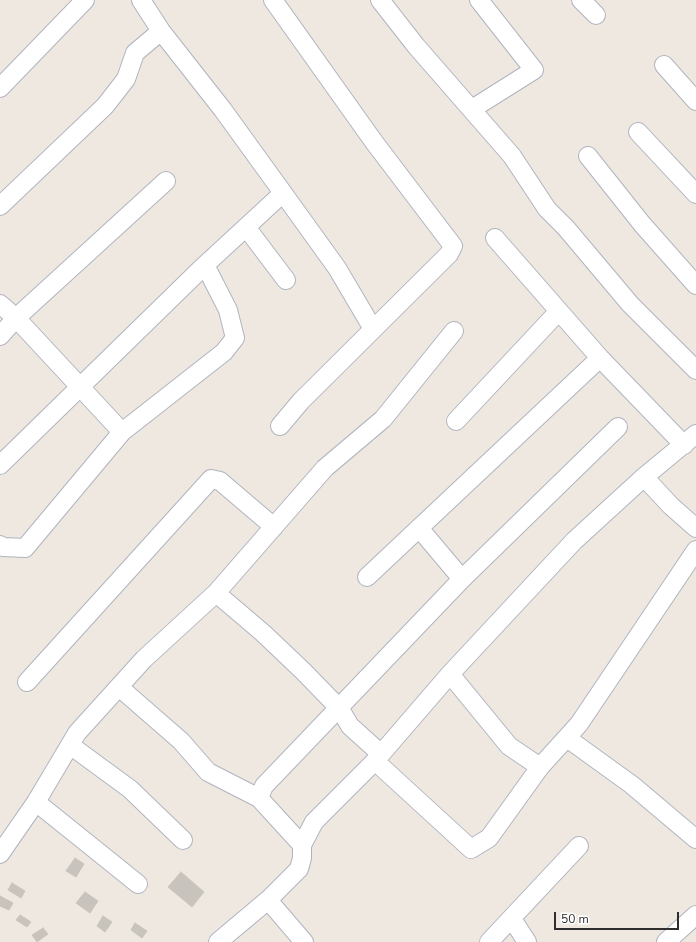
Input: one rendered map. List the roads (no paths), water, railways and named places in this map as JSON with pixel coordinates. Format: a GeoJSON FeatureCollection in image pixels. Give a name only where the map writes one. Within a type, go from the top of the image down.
{"type":"FeatureCollection","features":[{"type":"Feature","properties":{"kind":"street"},"geometry":{"type":"LineString","coordinates":[[0,88],[85,0]]}},
{"type":"Feature","properties":{"kind":"street"},"geometry":{"type":"LineString","coordinates":[[141,0],[161,31],[224,110],[284,193],[336,268],[373,329]]}},
{"type":"Feature","properties":{"kind":"street"},"geometry":{"type":"LineString","coordinates":[[273,0],[374,142],[453,246],[449,254],[301,401],[280,426]]}},
{"type":"Feature","properties":{"kind":"street"},"geometry":{"type":"LineString","coordinates":[[380,0],[416,46],[512,156],[547,209],[566,228],[630,304],[696,370]]}},
{"type":"Feature","properties":{"kind":"street"},"geometry":{"type":"LineString","coordinates":[[472,110],[534,70],[479,0]]}},
{"type":"Feature","properties":{"kind":"street"},"geometry":{"type":"LineString","coordinates":[[581,0],[596,15]]}},
{"type":"Feature","properties":{"kind":"street"},"geometry":{"type":"LineString","coordinates":[[0,206],[105,106],[126,79],[135,53],[161,31]]}},
{"type":"Feature","properties":{"kind":"street"},"geometry":{"type":"LineString","coordinates":[[664,65],[696,101]]}},
{"type":"Feature","properties":{"kind":"street"},"geometry":{"type":"LineString","coordinates":[[638,132],[696,194]]}},
{"type":"Feature","properties":{"kind":"street"},"geometry":{"type":"LineString","coordinates":[[588,156],[642,224],[696,285]]}},
{"type":"Feature","properties":{"kind":"street"},"geometry":{"type":"LineString","coordinates":[[0,336],[16,318],[166,181]]}},
{"type":"Feature","properties":{"kind":"street"},"geometry":{"type":"LineString","coordinates":[[0,465],[79,386],[205,265],[284,193]]}},
{"type":"Feature","properties":{"kind":"street"},"geometry":{"type":"LineString","coordinates":[[246,227],[286,280]]}},
{"type":"Feature","properties":{"kind":"street"},"geometry":{"type":"LineString","coordinates":[[218,942],[268,900],[299,869],[302,858],[302,845],[314,822],[378,757],[450,674],[574,541],[644,477],[690,440],[600,358],[558,312],[495,238]]}},
{"type":"Feature","properties":{"kind":"street"},"geometry":{"type":"LineString","coordinates":[[0,545],[3,547],[25,548],[122,432],[224,352],[235,338],[228,310],[205,265]]}},
{"type":"Feature","properties":{"kind":"street"},"geometry":{"type":"LineString","coordinates":[[0,304],[16,318],[122,432]]}},
{"type":"Feature","properties":{"kind":"street"},"geometry":{"type":"LineString","coordinates":[[456,421],[558,312]]}},
{"type":"Feature","properties":{"kind":"street"},"geometry":{"type":"LineString","coordinates":[[0,854],[36,802],[77,733],[144,659],[216,593],[325,468],[383,419],[454,331]]}},
{"type":"Feature","properties":{"kind":"street"},"geometry":{"type":"LineString","coordinates":[[367,577],[600,358]]}},
{"type":"Feature","properties":{"kind":"street"},"geometry":{"type":"LineString","coordinates":[[259,798],[264,786],[340,709],[462,579],[618,427]]}},
{"type":"Feature","properties":{"kind":"street"},"geometry":{"type":"LineString","coordinates":[[644,477],[671,506],[696,528]]}},
{"type":"Feature","properties":{"kind":"street"},"geometry":{"type":"LineString","coordinates":[[27,682],[211,479],[220,481],[274,527]]}},
{"type":"Feature","properties":{"kind":"street"},"geometry":{"type":"LineString","coordinates":[[419,528],[462,579]]}},
{"type":"Feature","properties":{"kind":"street"},"geometry":{"type":"LineString","coordinates":[[216,593],[263,633],[340,709],[350,726],[378,757],[471,849],[489,838],[540,767],[579,724],[696,550]]}},
{"type":"Feature","properties":{"kind":"street"},"geometry":{"type":"LineString","coordinates":[[450,674],[509,746],[540,767]]}},
{"type":"Feature","properties":{"kind":"street"},"geometry":{"type":"LineString","coordinates":[[119,687],[181,741],[208,772],[259,798],[302,845]]}},
{"type":"Feature","properties":{"kind":"street"},"geometry":{"type":"LineString","coordinates":[[567,738],[632,785],[696,839]]}},
{"type":"Feature","properties":{"kind":"street"},"geometry":{"type":"LineString","coordinates":[[70,745],[130,789],[183,840]]}},
{"type":"Feature","properties":{"kind":"street"},"geometry":{"type":"LineString","coordinates":[[36,802],[138,884]]}},
{"type":"Feature","properties":{"kind":"street"},"geometry":{"type":"LineString","coordinates":[[489,942],[579,846]]}},
{"type":"Feature","properties":{"kind":"street"},"geometry":{"type":"LineString","coordinates":[[268,900],[304,942]]}},
{"type":"Feature","properties":{"kind":"street"},"geometry":{"type":"LineString","coordinates":[[666,942],[696,915]]}},
{"type":"Feature","properties":{"kind":"street"},"geometry":{"type":"LineString","coordinates":[[512,919],[527,942]]}}]}
